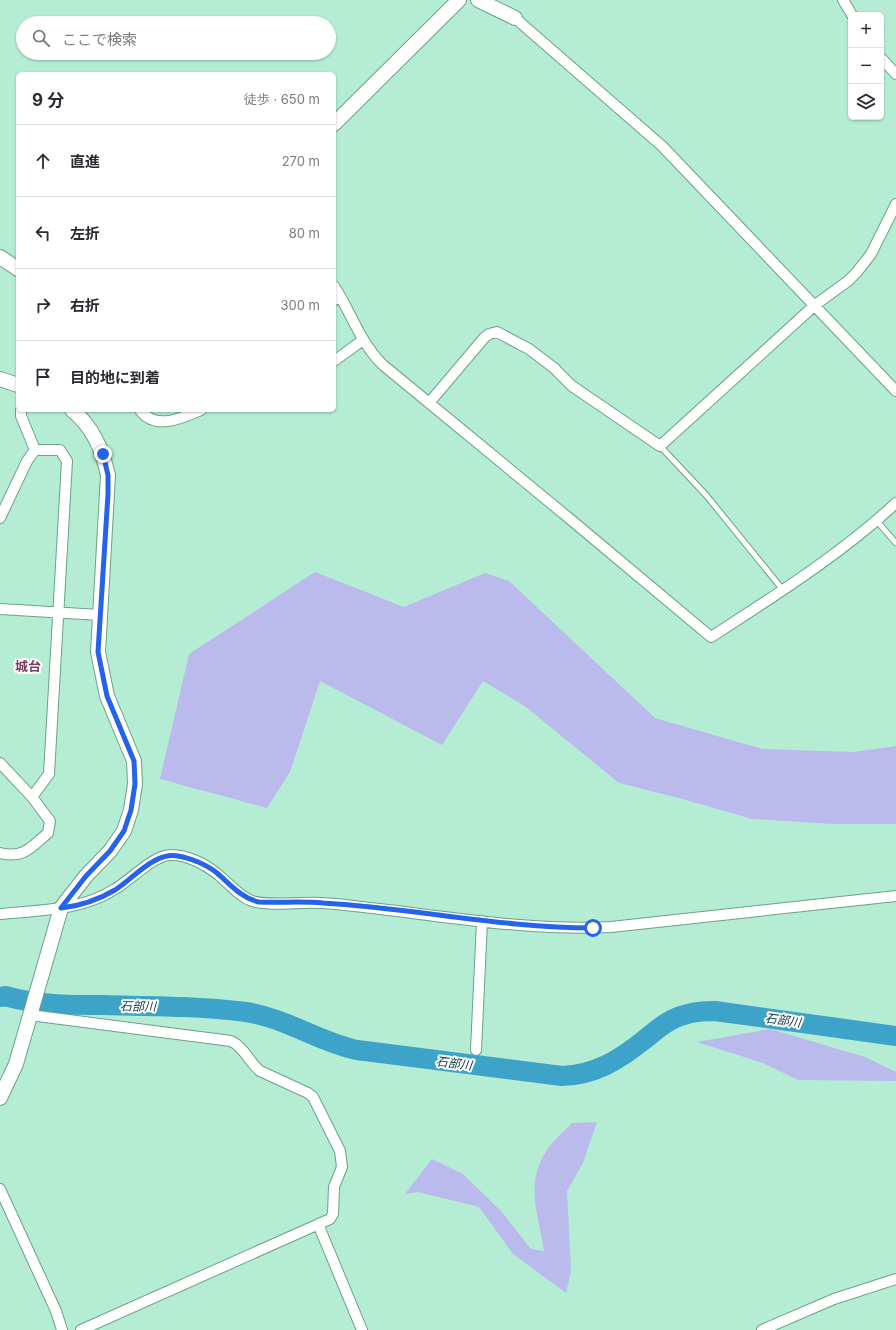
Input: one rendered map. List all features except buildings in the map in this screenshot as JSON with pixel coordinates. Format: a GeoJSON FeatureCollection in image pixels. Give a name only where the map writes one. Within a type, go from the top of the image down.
{"type":"FeatureCollection","features":[{"type":"Feature","properties":{"kind":"street"},"geometry":{"type":"LineString","coordinates":[[336,122],[459,0]]}},
{"type":"Feature","properties":{"kind":"street"},"geometry":{"type":"LineString","coordinates":[[843,0],[850,12]]}},
{"type":"Feature","properties":{"kind":"street"},"geometry":{"type":"LineString","coordinates":[[481,1],[515,18],[662,146],[896,391]]}},
{"type":"Feature","properties":{"kind":"street"},"geometry":{"type":"LineString","coordinates":[[884,61],[896,74]]}},
{"type":"Feature","properties":{"kind":"street"},"geometry":{"type":"LineString","coordinates":[[429,403],[484,338],[489,334],[497,332],[529,349],[554,368],[572,386],[660,446],[815,305],[848,281],[865,262],[896,204]]}},
{"type":"Feature","properties":{"kind":"street"},"geometry":{"type":"LineString","coordinates":[[0,257],[16,268]]}},
{"type":"Feature","properties":{"kind":"street"},"geometry":{"type":"LineString","coordinates":[[338,301],[373,356],[711,637],[783,590],[876,521],[896,503]]}},
{"type":"Feature","properties":{"kind":"street"},"geometry":{"type":"LineString","coordinates":[[336,360],[363,340]]}},
{"type":"Feature","properties":{"kind":"street"},"geometry":{"type":"LineString","coordinates":[[0,378],[16,384]]}},
{"type":"Feature","properties":{"kind":"street"},"geometry":{"type":"LineString","coordinates":[[21,412],[21,416],[34,450]]}},
{"type":"Feature","properties":{"kind":"street"},"geometry":{"type":"LineString","coordinates":[[0,1098],[16,1064],[61,908],[86,876],[110,851],[124,831],[131,810],[134,791],[134,761],[126,738],[112,712],[102,676],[98,652],[108,475],[103,454],[93,433],[74,412]]}},
{"type":"Feature","properties":{"kind":"street"},"geometry":{"type":"LineString","coordinates":[[141,412],[145,417],[157,422],[181,418],[196,412]]}},
{"type":"Feature","properties":{"kind":"street"},"geometry":{"type":"LineString","coordinates":[[0,518],[27,461],[34,450]]}},
{"type":"Feature","properties":{"kind":"street"},"geometry":{"type":"LineString","coordinates":[[32,797],[50,774],[67,461],[60,450],[34,450]]}},
{"type":"Feature","properties":{"kind":"street"},"geometry":{"type":"LineString","coordinates":[[0,609],[100,615]]}},
{"type":"Feature","properties":{"kind":"street"},"geometry":{"type":"LineString","coordinates":[[0,763],[32,797],[50,821],[48,833],[24,854],[11,856],[0,853]]}},
{"type":"Feature","properties":{"kind":"street"},"geometry":{"type":"LineString","coordinates":[[0,914],[61,908],[87,903],[115,890],[155,860],[164,856],[172,855],[190,859],[216,872],[235,890],[251,900],[269,903],[322,902],[482,921],[571,928],[611,927],[896,896]]}},
{"type":"Feature","properties":{"kind":"street"},"geometry":{"type":"LineString","coordinates":[[476,1050],[482,921]]}},
{"type":"Feature","properties":{"kind":"street"},"geometry":{"type":"LineString","coordinates":[[30,1015],[226,1039],[236,1043],[254,1066],[260,1071],[308,1093],[316,1104],[342,1160],[341,1172],[333,1192],[333,1214],[330,1219],[81,1330]]}},
{"type":"Feature","properties":{"kind":"street"},"geometry":{"type":"LineString","coordinates":[[0,1189],[54,1304],[62,1330]]}},
{"type":"Feature","properties":{"kind":"street"},"geometry":{"type":"LineString","coordinates":[[318,1224],[362,1330]]}},
{"type":"Feature","properties":{"kind":"street"},"geometry":{"type":"LineString","coordinates":[[762,1330],[834,1299],[896,1278]]}},
{"type":"Feature","properties":{"kind":"lane"},"geometry":{"type":"LineString","coordinates":[[660,446],[706,495],[783,590]]}},
{"type":"Feature","properties":{"kind":"lane"},"geometry":{"type":"LineString","coordinates":[[876,521],[896,543]]}},
{"type":"Feature","properties":{"kind":"shaded area"},"geometry":{"type":"Polygon","coordinates":[[[315,572],[404,607],[485,573],[509,581],[655,718],[762,749],[854,752],[896,746],[896,824],[833,824],[752,819],[619,783],[526,707],[483,681],[442,745],[320,681],[290,772],[267,808],[160,779],[189,654],[315,572]]]}},
{"type":"Feature","properties":{"kind":"shaded area"},"geometry":{"type":"Polygon","coordinates":[[[770,1029],[865,1057],[896,1072],[896,1081],[798,1080],[763,1063],[697,1042],[770,1029]]]}},
{"type":"Feature","properties":{"kind":"shaded area"},"geometry":{"type":"Polygon","coordinates":[[[597,1122],[583,1163],[567,1191],[571,1271],[566,1293],[513,1254],[479,1207],[418,1192],[405,1194],[432,1159],[463,1174],[502,1212],[531,1249],[544,1251],[535,1200],[536,1175],[540,1163],[549,1146],[572,1123],[597,1122]]]}},
{"type":"Feature","properties":{"kind":"waterway","name":"石部川"},"geometry":{"type":"LineString","coordinates":[[0,997],[5,996],[53,1004],[174,1007],[246,1012],[275,1019],[329,1042],[357,1050],[562,1076],[585,1073],[606,1065],[625,1054],[673,1019],[697,1012],[715,1011],[896,1036]]}},
{"type":"Feature","properties":{"kind":"district","name":"城台"},"geometry":{"type":"Point","coordinates":[28,666]}},
{"type":"Feature","properties":{"kind":"route"},"geometry":{"type":"LineString","coordinates":[[103,454],[108,475],[108,494],[98,652],[102,676],[112,712],[126,738],[134,761],[135,784],[131,810],[124,831],[110,851],[86,876],[61,908],[87,903],[102,897],[115,890],[155,860],[164,856],[172,855],[190,859],[205,866],[216,872],[243,896],[259,902],[322,902],[482,921],[571,928],[593,928]]}}]}
